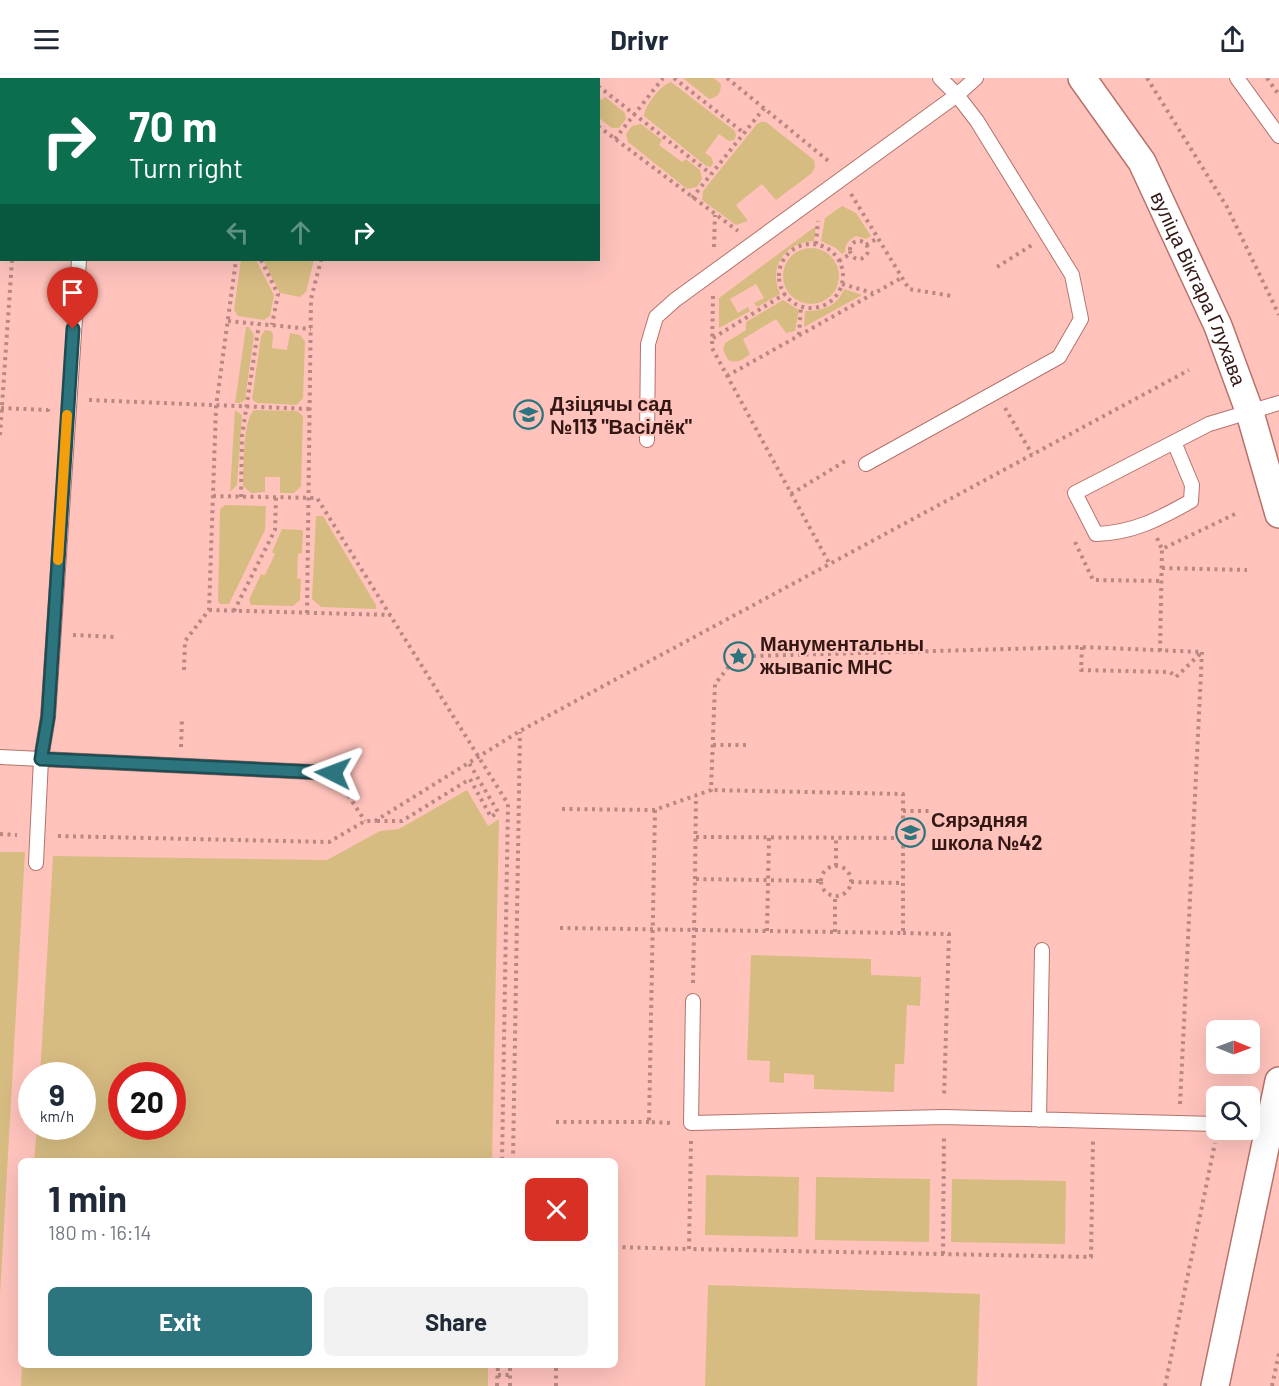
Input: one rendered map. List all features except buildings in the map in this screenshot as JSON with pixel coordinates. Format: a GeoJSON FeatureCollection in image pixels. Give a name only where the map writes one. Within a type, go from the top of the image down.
{"type":"FeatureCollection","features":[{"type":"Feature","properties":{"kind":"street","name":"вуліца Віктара Глухава"},"geometry":{"type":"LineString","coordinates":[[1082,78],[1142,162],[1218,326],[1250,413],[1279,514]]}},
{"type":"Feature","properties":{"kind":"street"},"geometry":{"type":"LineString","coordinates":[[1215,1386],[1266,1125],[1279,1081]]}},
{"type":"Feature","properties":{"kind":"lane"},"geometry":{"type":"LineString","coordinates":[[866,464],[1059,357],[1081,319],[1072,275],[977,121],[940,78]]}},
{"type":"Feature","properties":{"kind":"lane"},"geometry":{"type":"LineString","coordinates":[[647,440],[648,344],[656,317],[675,300],[957,95],[976,78]]}},
{"type":"Feature","properties":{"kind":"lane"},"geometry":{"type":"LineString","coordinates":[[1237,78],[1279,136]]}},
{"type":"Feature","properties":{"kind":"lane"},"geometry":{"type":"LineString","coordinates":[[36,863],[41,759],[48,717],[79,261]]}},
{"type":"Feature","properties":{"kind":"lane"},"geometry":{"type":"LineString","coordinates":[[1174,442],[1192,485],[1191,501],[1150,524],[1112,533],[1096,534],[1075,493],[1174,442],[1209,424],[1279,403]]}},
{"type":"Feature","properties":{"kind":"lane"},"geometry":{"type":"LineString","coordinates":[[0,757],[333,773]]}},
{"type":"Feature","properties":{"kind":"lane"},"geometry":{"type":"LineString","coordinates":[[1039,1120],[1042,950]]}},
{"type":"Feature","properties":{"kind":"lane"},"geometry":{"type":"LineString","coordinates":[[693,1001],[691,1123],[944,1117],[1179,1123],[1206,1129]]}},
{"type":"Feature","properties":{"kind":"path"},"geometry":{"type":"LineString","coordinates":[[615,139],[663,78]]}},
{"type":"Feature","properties":{"kind":"path"},"geometry":{"type":"LineString","coordinates":[[675,78],[744,133]]}},
{"type":"Feature","properties":{"kind":"path"},"geometry":{"type":"LineString","coordinates":[[728,78],[832,164]]}},
{"type":"Feature","properties":{"kind":"path"},"geometry":{"type":"LineString","coordinates":[[1147,78],[1227,207],[1278,307],[1279,315]]}},
{"type":"Feature","properties":{"kind":"path"},"geometry":{"type":"LineString","coordinates":[[1267,78],[1279,95]]}},
{"type":"Feature","properties":{"kind":"path"},"geometry":{"type":"LineString","coordinates":[[600,88],[711,174]]}},
{"type":"Feature","properties":{"kind":"path"},"geometry":{"type":"LineString","coordinates":[[692,198],[765,107]]}},
{"type":"Feature","properties":{"kind":"path"},"geometry":{"type":"LineString","coordinates":[[600,128],[741,233]]}},
{"type":"Feature","properties":{"kind":"path"},"geometry":{"type":"LineString","coordinates":[[851,194],[909,289],[952,296]]}},
{"type":"Feature","properties":{"kind":"path"},"geometry":{"type":"LineString","coordinates":[[714,254],[715,214]]}},
{"type":"Feature","properties":{"kind":"path"},"geometry":{"type":"LineString","coordinates":[[816,244],[818,218]]}},
{"type":"Feature","properties":{"kind":"path"},"geometry":{"type":"LineString","coordinates":[[866,245],[878,238]]}},
{"type":"Feature","properties":{"kind":"path"},"geometry":{"type":"LineString","coordinates":[[859,241],[866,245],[868,251],[863,259],[854,259],[849,248],[853,243],[859,241]]}},
{"type":"Feature","properties":{"kind":"path"},"geometry":{"type":"LineString","coordinates":[[997,267],[1036,242]]}},
{"type":"Feature","properties":{"kind":"path"},"geometry":{"type":"LineString","coordinates":[[816,244],[827,248],[839,261],[842,270],[842,284],[834,299],[816,308],[801,306],[785,294],[780,280],[782,263],[793,250],[801,246],[816,244]]}},
{"type":"Feature","properties":{"kind":"path"},"geometry":{"type":"LineString","coordinates":[[839,261],[850,254]]}},
{"type":"Feature","properties":{"kind":"path"},"geometry":{"type":"LineString","coordinates":[[0,435],[12,261]]}},
{"type":"Feature","properties":{"kind":"path"},"geometry":{"type":"LineString","coordinates":[[183,670],[185,641],[209,610],[216,406],[236,261]]}},
{"type":"Feature","properties":{"kind":"path"},"geometry":{"type":"LineString","coordinates":[[262,261],[278,294],[272,325]]}},
{"type":"Feature","properties":{"kind":"path"},"geometry":{"type":"LineString","coordinates":[[307,613],[311,299],[321,261]]}},
{"type":"Feature","properties":{"kind":"path"},"geometry":{"type":"LineString","coordinates":[[727,376],[903,277]]}},
{"type":"Feature","properties":{"kind":"path"},"geometry":{"type":"LineString","coordinates":[[842,284],[874,293]]}},
{"type":"Feature","properties":{"kind":"path"},"geometry":{"type":"LineString","coordinates":[[712,339],[785,294]]}},
{"type":"Feature","properties":{"kind":"path"},"geometry":{"type":"LineString","coordinates":[[713,296],[712,348],[829,563]]}},
{"type":"Feature","properties":{"kind":"path"},"geometry":{"type":"LineString","coordinates":[[799,335],[801,306]]}},
{"type":"Feature","properties":{"kind":"path"},"geometry":{"type":"LineString","coordinates":[[228,321],[310,329]]}},
{"type":"Feature","properties":{"kind":"path"},"geometry":{"type":"LineString","coordinates":[[241,497],[242,436],[259,324]]}},
{"type":"Feature","properties":{"kind":"path"},"geometry":{"type":"LineString","coordinates":[[375,821],[520,731],[1189,370]]}},
{"type":"Feature","properties":{"kind":"path"},"geometry":{"type":"LineString","coordinates":[[996,392],[1032,454]]}},
{"type":"Feature","properties":{"kind":"path"},"geometry":{"type":"LineString","coordinates":[[86,400],[310,409]]}},
{"type":"Feature","properties":{"kind":"path"},"geometry":{"type":"LineString","coordinates":[[1,408],[48,410],[48,404]]}},
{"type":"Feature","properties":{"kind":"path"},"geometry":{"type":"LineString","coordinates":[[213,496],[317,498],[508,804],[502,1158]]}},
{"type":"Feature","properties":{"kind":"path"},"geometry":{"type":"LineString","coordinates":[[234,611],[275,530],[276,497]]}},
{"type":"Feature","properties":{"kind":"path"},"geometry":{"type":"LineString","coordinates":[[1162,549],[1235,514]]}},
{"type":"Feature","properties":{"kind":"path"},"geometry":{"type":"LineString","coordinates":[[1150,524],[1162,549],[1160,651]]}},
{"type":"Feature","properties":{"kind":"path"},"geometry":{"type":"LineString","coordinates":[[1162,568],[1247,570]]}},
{"type":"Feature","properties":{"kind":"path"},"geometry":{"type":"LineString","coordinates":[[209,610],[391,615]]}},
{"type":"Feature","properties":{"kind":"path"},"geometry":{"type":"LineString","coordinates":[[73,635],[115,637]]}},
{"type":"Feature","properties":{"kind":"path"},"geometry":{"type":"LineString","coordinates":[[1082,647],[1082,670],[1170,672],[1176,677],[1202,652]]}},
{"type":"Feature","properties":{"kind":"path"},"geometry":{"type":"LineString","coordinates":[[711,790],[715,684],[730,665],[752,656],[1082,647],[1202,652]]}},
{"type":"Feature","properties":{"kind":"path"},"geometry":{"type":"LineString","coordinates":[[1179,1123],[1202,652]]}},
{"type":"Feature","properties":{"kind":"path"},"geometry":{"type":"LineString","coordinates":[[181,747],[182,718]]}},
{"type":"Feature","properties":{"kind":"path"},"geometry":{"type":"LineString","coordinates":[[513,1158],[520,731]]}},
{"type":"Feature","properties":{"kind":"path"},"geometry":{"type":"LineString","coordinates":[[712,745],[747,745]]}},
{"type":"Feature","properties":{"kind":"path"},"geometry":{"type":"LineString","coordinates":[[0,834],[329,842],[365,821],[402,821],[470,779],[491,817],[498,812],[469,763]]}},
{"type":"Feature","properties":{"kind":"path"},"geometry":{"type":"LineString","coordinates":[[562,810],[655,810],[711,790],[903,794],[903,933]]}},
{"type":"Feature","properties":{"kind":"path"},"geometry":{"type":"LineString","coordinates":[[693,1001],[696,796]]}},
{"type":"Feature","properties":{"kind":"path"},"geometry":{"type":"LineString","coordinates":[[508,804],[519,803]]}},
{"type":"Feature","properties":{"kind":"path"},"geometry":{"type":"LineString","coordinates":[[649,1122],[655,810]]}},
{"type":"Feature","properties":{"kind":"path"},"geometry":{"type":"LineString","coordinates":[[903,812],[933,811]]}},
{"type":"Feature","properties":{"kind":"path"},"geometry":{"type":"LineString","coordinates":[[696,837],[903,838]]}},
{"type":"Feature","properties":{"kind":"path"},"geometry":{"type":"LineString","coordinates":[[767,931],[769,837]]}},
{"type":"Feature","properties":{"kind":"path"},"geometry":{"type":"LineString","coordinates":[[836,838],[836,866]]}},
{"type":"Feature","properties":{"kind":"path"},"geometry":{"type":"LineString","coordinates":[[836,866],[848,873],[851,882],[847,891],[836,896],[824,890],[821,881],[824,872],[836,866]]}},
{"type":"Feature","properties":{"kind":"path"},"geometry":{"type":"LineString","coordinates":[[695,879],[821,881]]}},
{"type":"Feature","properties":{"kind":"path"},"geometry":{"type":"LineString","coordinates":[[851,882],[903,883]]}},
{"type":"Feature","properties":{"kind":"path"},"geometry":{"type":"LineString","coordinates":[[835,932],[836,896]]}},
{"type":"Feature","properties":{"kind":"path"},"geometry":{"type":"LineString","coordinates":[[507,908],[517,908]]}},
{"type":"Feature","properties":{"kind":"path"},"geometry":{"type":"LineString","coordinates":[[560,928],[949,934],[943,1254]]}},
{"type":"Feature","properties":{"kind":"path"},"geometry":{"type":"LineString","coordinates":[[505,972],[516,972]]}},
{"type":"Feature","properties":{"kind":"path"},"geometry":{"type":"LineString","coordinates":[[504,1041],[515,1041]]}},
{"type":"Feature","properties":{"kind":"path"},"geometry":{"type":"LineString","coordinates":[[503,1107],[514,1107]]}},
{"type":"Feature","properties":{"kind":"path"},"geometry":{"type":"LineString","coordinates":[[618,1247],[1091,1257],[1094,1121]]}},
{"type":"Feature","properties":{"kind":"path"},"geometry":{"type":"LineString","coordinates":[[556,1122],[691,1123],[689,1249]]}},
{"type":"Feature","properties":{"kind":"path"},"geometry":{"type":"LineString","coordinates":[[1165,1386],[1214,1140]]}},
{"type":"Feature","properties":{"kind":"path"},"geometry":{"type":"LineString","coordinates":[[1272,1386],[1279,1353]]}},
{"type":"Feature","properties":{"kind":"path"},"geometry":{"type":"LineString","coordinates":[[497,1386],[498,1368]]}},
{"type":"Feature","properties":{"kind":"path"},"geometry":{"type":"LineString","coordinates":[[510,1368],[510,1386]]}},
{"type":"Feature","properties":{"kind":"path"},"geometry":{"type":"LineString","coordinates":[[556,1368],[556,1386]]}},
{"type":"Feature","properties":{"kind":"path"},"geometry":{"type":"LineString","coordinates":[[498,1375],[510,1375]]}},
{"type":"Feature","properties":{"kind":"shaded area"},"geometry":{"type":"Polygon","coordinates":[[[683,78],[714,78],[721,84],[720,93],[709,99],[683,78]]]}},
{"type":"Feature","properties":{"kind":"shaded area"},"geometry":{"type":"Polygon","coordinates":[[[671,82],[735,131],[734,140],[729,141],[719,134],[705,153],[712,158],[711,167],[706,166],[644,116],[654,96],[671,82]]]}},
{"type":"Feature","properties":{"kind":"shaded area"},"geometry":{"type":"Polygon","coordinates":[[[605,97],[625,113],[626,119],[619,128],[612,128],[600,119],[600,99],[602,100],[605,97]]]}},
{"type":"Feature","properties":{"kind":"shaded area"},"geometry":{"type":"Polygon","coordinates":[[[761,122],[766,122],[814,160],[815,167],[812,173],[776,200],[762,184],[736,205],[748,221],[736,225],[702,200],[703,191],[761,122]]]}},
{"type":"Feature","properties":{"kind":"shaded area"},"geometry":{"type":"Polygon","coordinates":[[[641,124],[662,140],[659,145],[682,162],[686,159],[700,170],[702,179],[697,187],[687,189],[628,142],[626,134],[632,126],[641,124]]]}},
{"type":"Feature","properties":{"kind":"shaded area"},"geometry":{"type":"Polygon","coordinates":[[[842,206],[856,213],[871,236],[866,239],[856,236],[848,242],[842,254],[836,248],[821,241],[825,218],[842,206]]]}},
{"type":"Feature","properties":{"kind":"shaded area"},"geometry":{"type":"Polygon","coordinates":[[[816,226],[814,241],[795,246],[782,258],[776,274],[780,294],[757,307],[754,303],[764,298],[756,284],[730,299],[738,313],[748,307],[750,311],[719,328],[719,298],[816,226]]]}},
{"type":"Feature","properties":{"kind":"shaded area"},"geometry":{"type":"Polygon","coordinates":[[[811,248],[826,253],[834,261],[839,276],[834,291],[826,299],[811,304],[796,299],[788,291],[783,276],[788,261],[796,253],[811,248]]]}},
{"type":"Feature","properties":{"kind":"shaded area"},"geometry":{"type":"Polygon","coordinates":[[[241,261],[257,261],[274,295],[270,316],[264,320],[238,316],[234,310],[241,261]]]}},
{"type":"Feature","properties":{"kind":"shaded area"},"geometry":{"type":"Polygon","coordinates":[[[264,261],[314,261],[306,292],[300,297],[280,293],[264,261]]]}},
{"type":"Feature","properties":{"kind":"shaded area"},"geometry":{"type":"Polygon","coordinates":[[[844,289],[862,295],[804,327],[805,311],[828,307],[837,300],[844,289]]]}},
{"type":"Feature","properties":{"kind":"shaded area"},"geometry":{"type":"Polygon","coordinates":[[[783,300],[799,310],[795,331],[786,333],[776,319],[743,339],[750,354],[742,360],[728,360],[723,350],[725,343],[746,330],[746,322],[783,300]]]}},
{"type":"Feature","properties":{"kind":"shaded area"},"geometry":{"type":"Polygon","coordinates":[[[246,327],[249,327],[254,335],[245,400],[235,403],[246,327]]]}},
{"type":"Feature","properties":{"kind":"shaded area"},"geometry":{"type":"Polygon","coordinates":[[[265,330],[273,334],[272,348],[287,350],[290,333],[300,335],[305,341],[303,398],[297,405],[257,403],[252,399],[261,336],[265,330]]]}},
{"type":"Feature","properties":{"kind":"shaded area"},"geometry":{"type":"Polygon","coordinates":[[[235,410],[242,415],[237,485],[230,492],[235,410]]]}},
{"type":"Feature","properties":{"kind":"shaded area"},"geometry":{"type":"Polygon","coordinates":[[[254,410],[297,411],[303,416],[301,486],[294,493],[280,493],[280,477],[265,477],[265,492],[251,493],[243,486],[247,424],[254,410]]]}},
{"type":"Feature","properties":{"kind":"shaded area"},"geometry":{"type":"Polygon","coordinates":[[[225,505],[266,506],[265,530],[229,604],[220,604],[218,601],[220,509],[225,505]]]}},
{"type":"Feature","properties":{"kind":"shaded area"},"geometry":{"type":"Polygon","coordinates":[[[316,516],[323,516],[376,605],[376,609],[321,607],[312,599],[316,516]]]}},
{"type":"Feature","properties":{"kind":"shaded area"},"geometry":{"type":"Polygon","coordinates":[[[282,529],[303,531],[302,553],[298,554],[297,578],[301,579],[300,600],[293,606],[251,605],[249,600],[261,574],[265,575],[275,554],[272,552],[282,529]]]}},
{"type":"Feature","properties":{"kind":"shaded area"},"geometry":{"type":"Polygon","coordinates":[[[467,790],[488,826],[499,819],[492,1158],[34,1158],[36,1140],[96,1140],[96,1062],[41,1062],[53,856],[327,860],[380,831],[399,829],[467,790]]]}},
{"type":"Feature","properties":{"kind":"shaded area"},"geometry":{"type":"Polygon","coordinates":[[[0,852],[25,852],[0,1296],[0,852]]]}},
{"type":"Feature","properties":{"kind":"shaded area"},"geometry":{"type":"Polygon","coordinates":[[[751,955],[871,959],[871,975],[921,977],[920,1006],[907,1005],[904,1064],[895,1064],[894,1092],[814,1089],[814,1075],[784,1073],[784,1083],[769,1082],[770,1061],[747,1060],[751,955]]]}},
{"type":"Feature","properties":{"kind":"shaded area"},"geometry":{"type":"Polygon","coordinates":[[[706,1175],[799,1177],[798,1237],[705,1235],[706,1175]]]}},
{"type":"Feature","properties":{"kind":"shaded area"},"geometry":{"type":"Polygon","coordinates":[[[816,1177],[930,1179],[929,1242],[815,1240],[816,1177]]]}},
{"type":"Feature","properties":{"kind":"shaded area"},"geometry":{"type":"Polygon","coordinates":[[[952,1179],[1066,1181],[1065,1244],[951,1242],[952,1179]]]}},
{"type":"Feature","properties":{"kind":"shaded area"},"geometry":{"type":"Polygon","coordinates":[[[708,1285],[980,1294],[977,1386],[705,1386],[708,1285]]]}},
{"type":"Feature","properties":{"kind":"shaded area"},"geometry":{"type":"Polygon","coordinates":[[[22,1368],[488,1368],[488,1386],[21,1386],[22,1368]]]}},
{"type":"Feature","properties":{"kind":"slow traffic"},"geometry":{"type":"LineString","coordinates":[[58,560],[67,415]]}},
{"type":"Feature","properties":{"kind":"place","name":"Дзіцячы сад №113 \"Васілёк\""},"geometry":{"type":"Point","coordinates":[529,415]}},
{"type":"Feature","properties":{"kind":"place","name":"Манументальны жывапіс МНС"},"geometry":{"type":"Point","coordinates":[739,656]}},
{"type":"Feature","properties":{"kind":"place","name":"Сярэдняя школа №42"},"geometry":{"type":"Point","coordinates":[910,832]}},
{"type":"Feature","properties":{"kind":"route"},"geometry":{"type":"LineString","coordinates":[[73,329],[48,717],[41,759],[333,773]]}}]}
